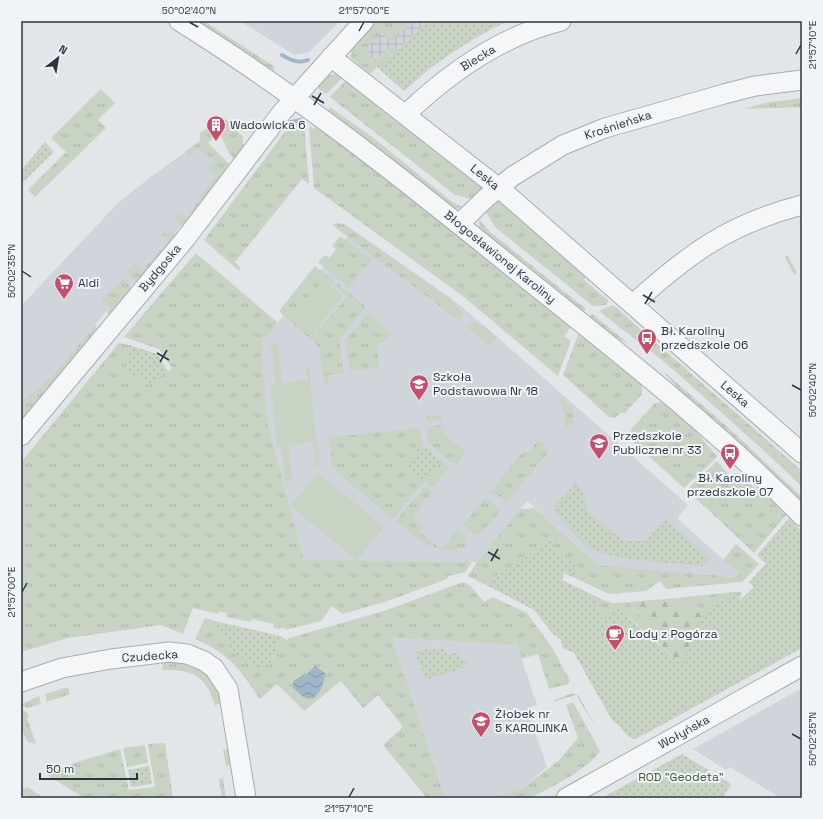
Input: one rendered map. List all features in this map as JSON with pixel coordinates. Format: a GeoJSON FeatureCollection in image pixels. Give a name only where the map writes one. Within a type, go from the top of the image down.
{"type":"FeatureCollection","features":[{"type":"Feature","properties":{"kind":"street","name":"Błogosławionej Karoliny"},"geometry":{"type":"LineString","coordinates":[[179,21],[295,98],[459,224],[659,385],[735,451],[802,516]]}},
{"type":"Feature","properties":{"kind":"street","name":"Bydgoska"},"geometry":{"type":"LineString","coordinates":[[21,436],[186,238],[261,139],[295,98],[364,21]]}},
{"type":"Feature","properties":{"kind":"street","name":"Biecka"},"geometry":{"type":"LineString","coordinates":[[406,114],[435,86],[481,55],[526,32],[561,21]]}},
{"type":"Feature","properties":{"kind":"street","name":"Leska"},"geometry":{"type":"LineString","coordinates":[[331,57],[499,188],[802,453]]}},
{"type":"Feature","properties":{"kind":"street","name":"Krośnieńska"},"geometry":{"type":"LineString","coordinates":[[459,224],[499,188],[532,163],[563,145],[597,130],[743,89],[802,80]]}},
{"type":"Feature","properties":{"kind":"street"},"geometry":{"type":"LineString","coordinates":[[633,304],[689,256],[716,238],[746,223],[774,212],[802,205]]}},
{"type":"Feature","properties":{"kind":"street","name":"Czudecka"},"geometry":{"type":"LineString","coordinates":[[21,682],[62,668],[111,659],[169,652],[187,654],[204,661],[214,668],[228,689],[246,798]]}},
{"type":"Feature","properties":{"kind":"street","name":"Wołyńska"},"geometry":{"type":"LineString","coordinates":[[566,798],[802,666]]}},
{"type":"Feature","properties":{"kind":"shaded area"},"geometry":{"type":"Polygon","coordinates":[[[240,21],[340,21],[309,52],[294,55],[240,21]]]}},
{"type":"Feature","properties":{"kind":"shaded area"},"geometry":{"type":"Polygon","coordinates":[[[393,21],[429,21],[377,67],[360,54],[393,21]]]}},
{"type":"Feature","properties":{"kind":"shaded area"},"geometry":{"type":"Polygon","coordinates":[[[200,141],[226,168],[136,281],[116,300],[21,412],[21,306],[118,203],[200,141]]]}},
{"type":"Feature","properties":{"kind":"shaded area","name":"Szkoła Podstawowa Nr 18"},"geometry":{"type":"Polygon","coordinates":[[[353,230],[451,298],[688,505],[677,518],[739,574],[737,577],[599,565],[527,501],[477,562],[304,561],[269,429],[261,362],[263,341],[353,230]]]}},
{"type":"Feature","properties":{"kind":"shaded area","name":"Żłobek nr 5 KAROLINKA"},"geometry":{"type":"Polygon","coordinates":[[[391,638],[517,645],[537,705],[527,708],[547,767],[523,788],[493,798],[445,798],[391,638]]]}},
{"type":"Feature","properties":{"kind":"shaded area"},"geometry":{"type":"Polygon","coordinates":[[[802,688],[802,798],[781,798],[730,767],[726,770],[693,749],[802,688]]]}},
{"type":"Feature","properties":{"kind":"green space"},"geometry":{"type":"Polygon","coordinates":[[[193,21],[204,21],[275,67],[272,72],[193,21]]]}},
{"type":"Feature","properties":{"kind":"green space"},"geometry":{"type":"Polygon","coordinates":[[[377,21],[413,21],[391,42],[383,33],[365,50],[375,61],[393,45],[397,49],[370,74],[351,58],[351,54],[356,44],[377,21]]]}},
{"type":"Feature","properties":{"kind":"green space"},"geometry":{"type":"Polygon","coordinates":[[[429,21],[508,21],[480,35],[453,52],[428,70],[404,91],[377,67],[429,21]]]}},
{"type":"Feature","properties":{"kind":"green space"},"geometry":{"type":"Polygon","coordinates":[[[338,73],[342,76],[342,78],[326,94],[319,89],[319,86],[325,77],[338,73]]]}},
{"type":"Feature","properties":{"kind":"green space"},"geometry":{"type":"Polygon","coordinates":[[[349,77],[481,178],[484,191],[475,200],[455,195],[330,97],[349,77]]]}},
{"type":"Feature","properties":{"kind":"green space"},"geometry":{"type":"Polygon","coordinates":[[[101,89],[115,103],[98,120],[106,128],[35,197],[28,190],[66,152],[51,138],[101,89]]]}},
{"type":"Feature","properties":{"kind":"green space"},"geometry":{"type":"Polygon","coordinates":[[[802,98],[802,107],[744,109],[764,103],[802,98]]]}},
{"type":"Feature","properties":{"kind":"green space"},"geometry":{"type":"Polygon","coordinates":[[[330,107],[375,139],[451,201],[464,208],[455,209],[327,112],[330,107]]]}},
{"type":"Feature","properties":{"kind":"green space"},"geometry":{"type":"Polygon","coordinates":[[[226,120],[232,122],[240,129],[238,132],[243,137],[243,148],[234,159],[229,153],[220,134],[208,143],[230,165],[183,226],[180,225],[175,218],[177,213],[186,219],[216,174],[208,168],[214,160],[196,148],[190,156],[185,152],[200,141],[200,133],[216,122],[226,120]]]}},
{"type":"Feature","properties":{"kind":"green space"},"geometry":{"type":"Polygon","coordinates":[[[295,122],[304,123],[309,184],[302,179],[235,262],[240,267],[239,271],[204,240],[290,125],[295,122]]]}},
{"type":"Feature","properties":{"kind":"green space"},"geometry":{"type":"Polygon","coordinates":[[[319,123],[573,325],[564,336],[571,341],[558,376],[464,297],[314,188],[309,129],[310,126],[314,129],[319,123]]]}},
{"type":"Feature","properties":{"kind":"green space"},"geometry":{"type":"Polygon","coordinates":[[[45,142],[54,152],[23,182],[21,180],[21,170],[45,142]]]}},
{"type":"Feature","properties":{"kind":"green space"},"geometry":{"type":"Polygon","coordinates":[[[498,202],[503,202],[587,276],[584,280],[609,301],[606,305],[593,306],[495,227],[486,212],[498,202]]]}},
{"type":"Feature","properties":{"kind":"green space"},"geometry":{"type":"Polygon","coordinates":[[[478,218],[490,232],[586,309],[582,314],[480,231],[478,218]]]}},
{"type":"Feature","properties":{"kind":"green space"},"geometry":{"type":"Polygon","coordinates":[[[337,223],[344,224],[451,300],[463,314],[458,320],[332,225],[337,223]]]}},
{"type":"Feature","properties":{"kind":"green space"},"geometry":{"type":"Polygon","coordinates":[[[167,231],[171,231],[175,236],[138,281],[135,281],[126,272],[135,263],[142,270],[169,241],[162,234],[167,231]]]}},
{"type":"Feature","properties":{"kind":"green space"},"geometry":{"type":"Polygon","coordinates":[[[340,236],[372,259],[349,288],[318,262],[325,255],[330,258],[336,249],[332,246],[340,236]]]}},
{"type":"Feature","properties":{"kind":"green space"},"geometry":{"type":"Polygon","coordinates":[[[196,253],[278,323],[263,341],[262,359],[265,396],[269,429],[304,560],[472,562],[465,572],[448,576],[447,579],[385,602],[342,614],[332,606],[321,621],[286,630],[284,628],[278,629],[273,627],[274,624],[252,619],[251,622],[226,617],[227,613],[219,612],[218,614],[193,608],[183,634],[161,625],[68,638],[21,652],[21,462],[119,343],[129,345],[127,368],[168,371],[172,368],[159,349],[124,337],[196,253]]]}},
{"type":"Feature","properties":{"kind":"green space"},"geometry":{"type":"Polygon","coordinates":[[[788,256],[797,273],[794,275],[785,257],[788,256]]]}},
{"type":"Feature","properties":{"kind":"green space"},"geometry":{"type":"Polygon","coordinates":[[[315,266],[334,281],[330,286],[323,280],[294,316],[315,334],[348,296],[334,287],[337,283],[366,307],[339,339],[344,373],[328,375],[329,385],[324,385],[319,347],[279,311],[315,266]]]}},
{"type":"Feature","properties":{"kind":"green space"},"geometry":{"type":"Polygon","coordinates":[[[123,279],[132,288],[111,313],[106,314],[110,308],[101,300],[123,279]]]}},
{"type":"Feature","properties":{"kind":"green space"},"geometry":{"type":"Polygon","coordinates":[[[323,280],[343,296],[314,332],[294,316],[323,280]]]}},
{"type":"Feature","properties":{"kind":"green space"},"geometry":{"type":"Polygon","coordinates":[[[613,305],[802,471],[802,487],[772,458],[668,365],[599,311],[613,305]]]}},
{"type":"Feature","properties":{"kind":"green space"},"geometry":{"type":"Polygon","coordinates":[[[368,313],[392,333],[377,348],[379,368],[350,371],[345,340],[368,313]]]}},
{"type":"Feature","properties":{"kind":"green space"},"geometry":{"type":"Polygon","coordinates":[[[592,314],[629,344],[607,334],[588,319],[592,314]]]}},
{"type":"Feature","properties":{"kind":"green space"},"geometry":{"type":"Polygon","coordinates":[[[471,321],[487,329],[496,337],[489,346],[467,327],[471,321]]]}},
{"type":"Feature","properties":{"kind":"green space"},"geometry":{"type":"Polygon","coordinates":[[[95,325],[97,329],[21,420],[21,402],[51,377],[95,325]]]}},
{"type":"Feature","properties":{"kind":"green space"},"geometry":{"type":"Polygon","coordinates":[[[580,330],[642,383],[642,394],[624,414],[622,412],[615,418],[609,417],[563,375],[580,330]]]}},
{"type":"Feature","properties":{"kind":"green space"},"geometry":{"type":"Polygon","coordinates":[[[278,343],[282,383],[308,380],[306,368],[309,367],[317,450],[319,450],[321,466],[315,466],[314,442],[289,445],[292,480],[285,481],[281,446],[277,446],[271,384],[275,383],[271,344],[278,343]]]}},
{"type":"Feature","properties":{"kind":"green space"},"geometry":{"type":"Polygon","coordinates":[[[129,345],[157,354],[168,371],[148,385],[127,368],[129,345]]]}},
{"type":"Feature","properties":{"kind":"green space"},"geometry":{"type":"Polygon","coordinates":[[[661,369],[732,431],[802,497],[798,502],[690,402],[661,369]]]}},
{"type":"Feature","properties":{"kind":"green space"},"geometry":{"type":"Polygon","coordinates":[[[559,397],[573,409],[575,416],[565,431],[565,414],[559,397]]]}},
{"type":"Feature","properties":{"kind":"green space"},"geometry":{"type":"Polygon","coordinates":[[[659,402],[682,416],[716,455],[716,458],[684,488],[633,442],[635,441],[630,433],[632,428],[654,404],[659,402]]]}},
{"type":"Feature","properties":{"kind":"green space"},"geometry":{"type":"Polygon","coordinates":[[[441,415],[442,420],[426,422],[426,416],[441,415]]]}},
{"type":"Feature","properties":{"kind":"green space"},"geometry":{"type":"Polygon","coordinates":[[[443,425],[444,434],[466,452],[456,466],[428,443],[427,427],[443,425]]]}},
{"type":"Feature","properties":{"kind":"green space"},"geometry":{"type":"Polygon","coordinates":[[[421,428],[422,445],[433,453],[431,455],[421,446],[406,465],[425,481],[442,461],[449,467],[432,488],[424,482],[393,519],[338,473],[332,465],[329,437],[421,428]]]}},
{"type":"Feature","properties":{"kind":"green space"},"geometry":{"type":"Polygon","coordinates":[[[537,441],[544,444],[548,452],[505,505],[502,503],[504,501],[495,493],[493,495],[490,493],[520,455],[531,450],[537,441]]]}},
{"type":"Feature","properties":{"kind":"green space"},"geometry":{"type":"Polygon","coordinates":[[[421,446],[442,461],[425,481],[405,465],[421,446]]]}},
{"type":"Feature","properties":{"kind":"green space"},"geometry":{"type":"Polygon","coordinates":[[[717,461],[731,477],[735,473],[744,481],[762,492],[786,515],[754,553],[687,490],[717,461]]]}},
{"type":"Feature","properties":{"kind":"green space"},"geometry":{"type":"Polygon","coordinates":[[[318,473],[384,527],[357,560],[290,506],[318,473]]]}},
{"type":"Feature","properties":{"kind":"green space"},"geometry":{"type":"Polygon","coordinates":[[[577,482],[585,496],[587,511],[623,541],[646,541],[665,519],[710,558],[702,566],[630,559],[602,553],[590,548],[570,530],[553,508],[577,482]]]}},
{"type":"Feature","properties":{"kind":"green space"},"geometry":{"type":"Polygon","coordinates":[[[425,486],[432,492],[412,517],[422,526],[419,531],[442,550],[423,543],[396,521],[425,486]]]}},
{"type":"Feature","properties":{"kind":"green space"},"geometry":{"type":"Polygon","coordinates":[[[486,497],[501,510],[480,535],[475,534],[463,525],[486,497]]]}},
{"type":"Feature","properties":{"kind":"green space"},"geometry":{"type":"Polygon","coordinates":[[[534,508],[599,565],[736,577],[739,574],[723,560],[736,544],[759,564],[742,582],[666,589],[660,581],[646,591],[609,594],[564,573],[577,574],[558,557],[552,538],[521,561],[484,584],[468,576],[477,562],[520,509],[534,508]]]}},
{"type":"Feature","properties":{"kind":"green space"},"geometry":{"type":"Polygon","coordinates":[[[789,518],[802,532],[802,648],[636,739],[625,734],[617,724],[613,722],[574,653],[563,648],[561,640],[553,634],[534,610],[484,584],[521,561],[552,538],[558,557],[572,559],[577,575],[564,573],[562,580],[601,599],[597,606],[603,621],[617,608],[679,662],[685,656],[694,631],[705,614],[733,592],[742,592],[740,600],[754,587],[749,582],[766,564],[757,555],[789,518]]]}},
{"type":"Feature","properties":{"kind":"green space"},"geometry":{"type":"Polygon","coordinates":[[[457,530],[467,539],[466,547],[452,551],[443,550],[443,547],[457,530]]]}},
{"type":"Feature","properties":{"kind":"green space"},"geometry":{"type":"Polygon","coordinates":[[[463,582],[471,586],[484,602],[493,597],[527,613],[553,649],[570,681],[568,684],[549,689],[538,654],[522,659],[517,645],[392,638],[445,798],[427,798],[383,745],[403,727],[378,695],[363,708],[341,681],[304,711],[277,684],[260,699],[233,663],[217,650],[195,639],[205,618],[215,621],[232,651],[270,665],[280,636],[287,640],[289,638],[384,611],[463,582]]]}},
{"type":"Feature","properties":{"kind":"green space"},"geometry":{"type":"Polygon","coordinates":[[[733,592],[705,614],[687,610],[677,598],[733,592]]]}},
{"type":"Feature","properties":{"kind":"green space"},"geometry":{"type":"Polygon","coordinates":[[[677,598],[687,610],[705,614],[704,637],[679,662],[653,638],[646,622],[628,602],[677,598]]]}},
{"type":"Feature","properties":{"kind":"green space"},"geometry":{"type":"Polygon","coordinates":[[[601,599],[613,603],[628,602],[646,622],[653,638],[617,608],[603,622],[597,606],[601,599]]]}},
{"type":"Feature","properties":{"kind":"green space"},"geometry":{"type":"Polygon","coordinates":[[[215,621],[280,636],[270,665],[257,670],[232,651],[215,621]]]}},
{"type":"Feature","properties":{"kind":"green space"},"geometry":{"type":"Polygon","coordinates":[[[425,649],[444,649],[447,655],[457,652],[461,661],[468,659],[469,663],[462,666],[463,668],[425,680],[415,652],[425,649]]]}},
{"type":"Feature","properties":{"kind":"green space"},"geometry":{"type":"Polygon","coordinates":[[[178,660],[201,670],[212,678],[216,684],[222,701],[215,706],[208,688],[197,676],[182,671],[162,670],[163,661],[178,660]]]}},
{"type":"Feature","properties":{"kind":"green space"},"geometry":{"type":"Polygon","coordinates":[[[68,687],[70,694],[47,702],[45,694],[68,687]]]}},
{"type":"Feature","properties":{"kind":"green space"},"geometry":{"type":"Polygon","coordinates":[[[573,693],[579,696],[597,729],[576,695],[553,702],[554,700],[573,693]]]}},
{"type":"Feature","properties":{"kind":"green space"},"geometry":{"type":"Polygon","coordinates":[[[39,696],[41,704],[27,708],[21,706],[21,704],[39,696]]]}},
{"type":"Feature","properties":{"kind":"green space"},"geometry":{"type":"Polygon","coordinates":[[[573,702],[600,751],[596,757],[557,784],[537,794],[522,799],[493,798],[523,788],[558,761],[578,738],[566,705],[573,702]]]}},
{"type":"Feature","properties":{"kind":"green space"},"geometry":{"type":"Polygon","coordinates":[[[21,710],[27,712],[29,717],[27,718],[36,744],[28,742],[21,729],[21,710]]]}},
{"type":"Feature","properties":{"kind":"green space"},"geometry":{"type":"Polygon","coordinates":[[[165,743],[173,798],[84,798],[47,775],[77,762],[120,749],[129,790],[155,787],[148,744],[165,743]]]}},
{"type":"Feature","properties":{"kind":"green space"},"geometry":{"type":"Polygon","coordinates":[[[145,745],[148,763],[127,767],[123,748],[145,745]]]}},
{"type":"Feature","properties":{"kind":"green space"},"geometry":{"type":"Polygon","coordinates":[[[228,749],[235,765],[226,766],[223,750],[228,749]]]}},
{"type":"Feature","properties":{"kind":"green space","name":"ROD \"Geodeta\""},"geometry":{"type":"Polygon","coordinates":[[[682,754],[731,784],[723,798],[602,798],[682,754]]]}},
{"type":"Feature","properties":{"kind":"green space"},"geometry":{"type":"Polygon","coordinates":[[[149,766],[152,784],[131,787],[128,770],[149,766]]]}},
{"type":"Feature","properties":{"kind":"green space"},"geometry":{"type":"Polygon","coordinates":[[[223,778],[226,798],[222,798],[219,779],[223,778]]]}},
{"type":"Feature","properties":{"kind":"green space"},"geometry":{"type":"Polygon","coordinates":[[[27,787],[44,798],[30,798],[25,795],[24,796],[22,790],[27,787]]]}},
{"type":"Feature","properties":{"kind":"water"},"geometry":{"type":"Polygon","coordinates":[[[315,666],[325,673],[324,681],[317,695],[310,699],[301,695],[293,688],[294,680],[307,674],[315,666]]]}},
{"type":"Feature","properties":{"kind":"waterway"},"geometry":{"type":"LineString","coordinates":[[282,55],[292,60],[308,60]]}},
{"type":"Feature","properties":{"kind":"waterway"},"geometry":{"type":"LineString","coordinates":[[287,126],[291,122],[301,120]]}},
{"type":"Feature","properties":{"kind":"place","name":"Wadowicka 6"},"geometry":{"type":"Point","coordinates":[216,142]}},
{"type":"Feature","properties":{"kind":"place","name":"Aldi"},"geometry":{"type":"Point","coordinates":[64,300]}},
{"type":"Feature","properties":{"kind":"place","name":"Bł. Karoliny przedszkole 06"},"geometry":{"type":"Point","coordinates":[647,355]}},
{"type":"Feature","properties":{"kind":"place","name":"Szkoła Podstawowa Nr 18"},"geometry":{"type":"Point","coordinates":[419,401]}},
{"type":"Feature","properties":{"kind":"place","name":"Przedszkole Publiczne nr 33"},"geometry":{"type":"Point","coordinates":[599,460]}},
{"type":"Feature","properties":{"kind":"place","name":"Bł. Karoliny przedszkole 07"},"geometry":{"type":"Point","coordinates":[730,470]}},
{"type":"Feature","properties":{"kind":"place","name":"Lody z Pogórza"},"geometry":{"type":"Point","coordinates":[615,651]}},
{"type":"Feature","properties":{"kind":"place","name":"Żłobek nr 5 KAROLINKA"},"geometry":{"type":"Point","coordinates":[481,738]}}]}
